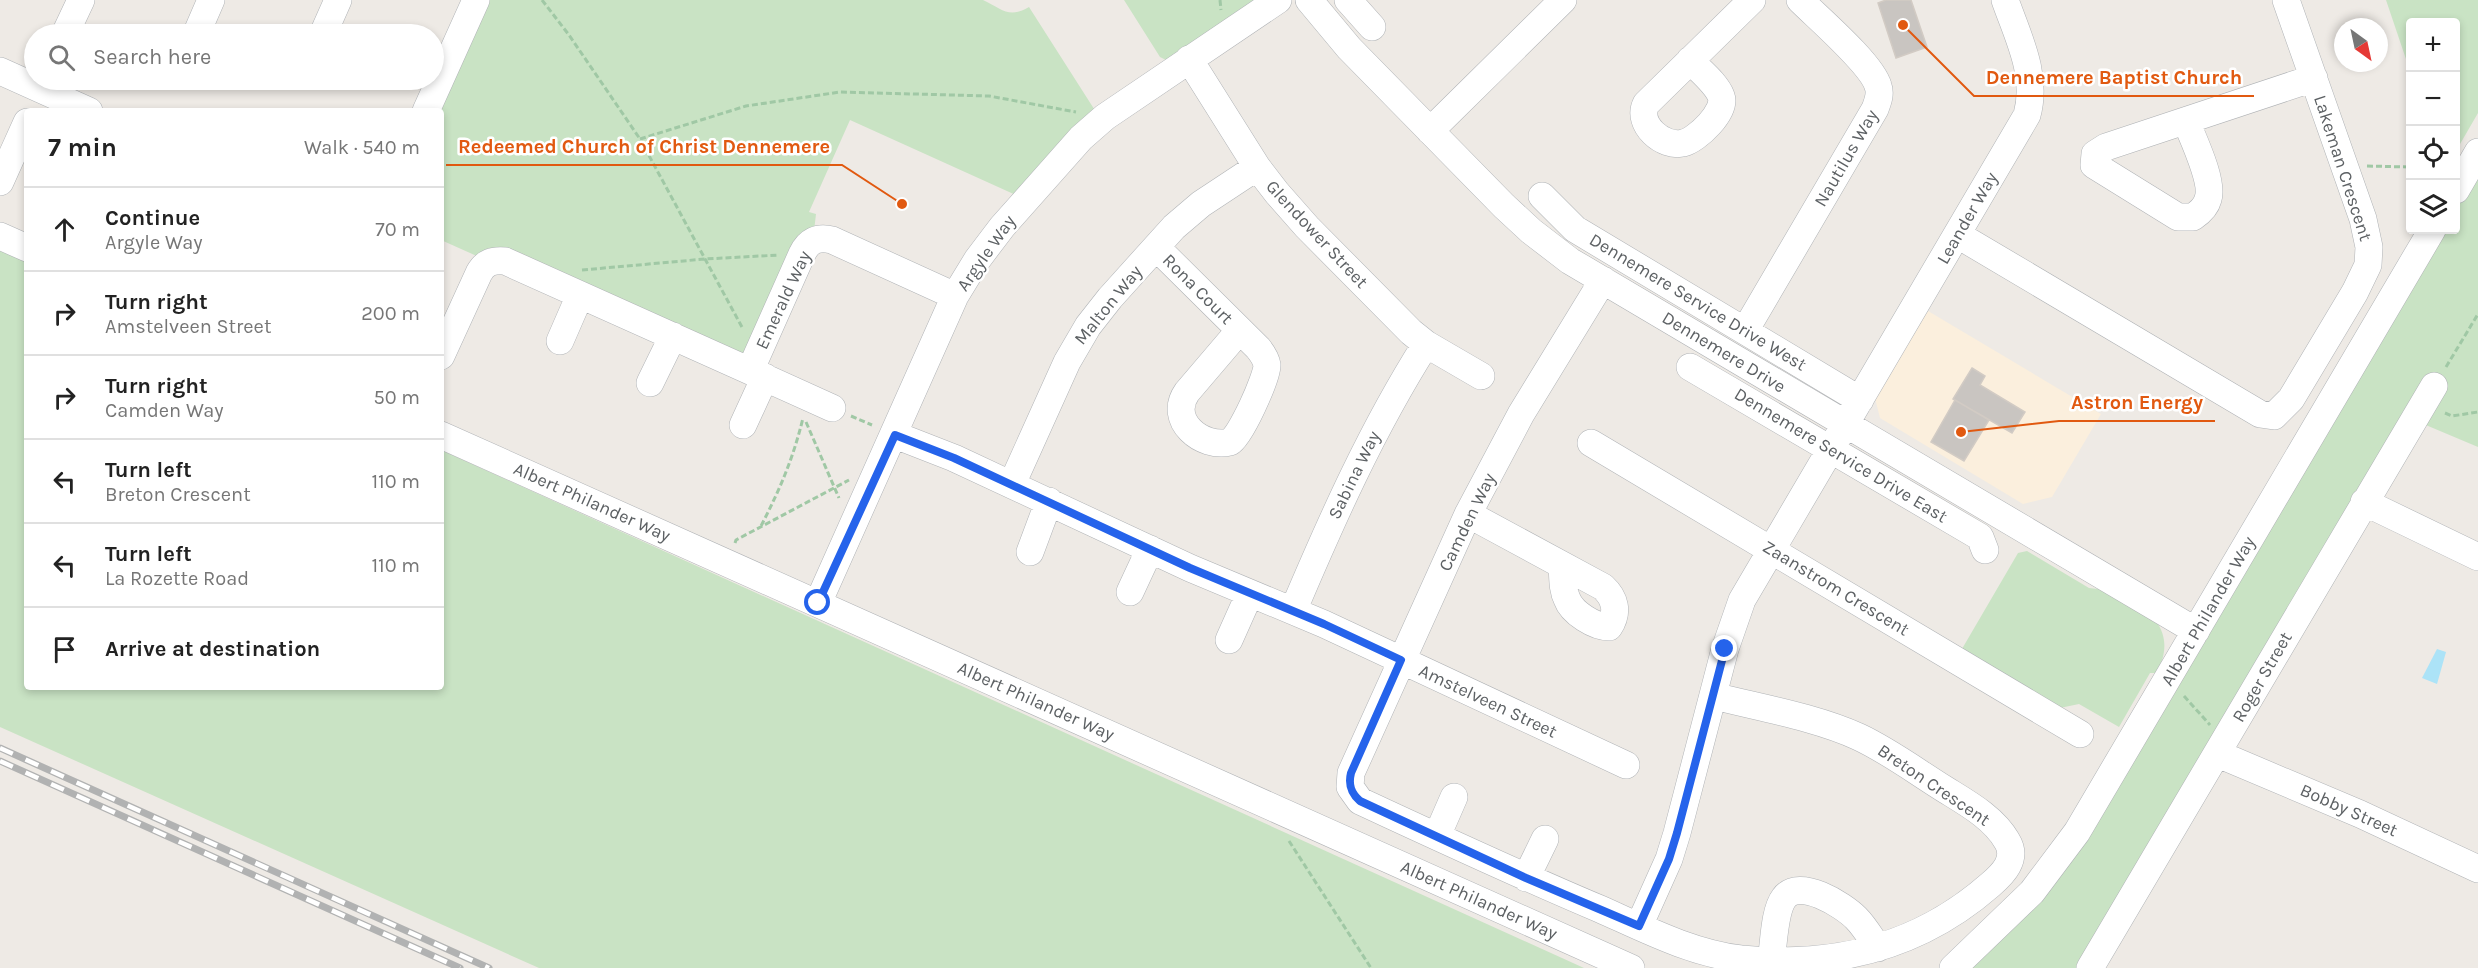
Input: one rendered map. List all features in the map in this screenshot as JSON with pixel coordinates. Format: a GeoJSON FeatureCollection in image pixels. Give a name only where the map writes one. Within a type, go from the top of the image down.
{"type":"FeatureCollection","features":[{"type":"Feature","properties":{"kind":"street"},"geometry":{"type":"LineString","coordinates":[[70,24],[81,0]]}},
{"type":"Feature","properties":{"kind":"street"},"geometry":{"type":"LineString","coordinates":[[201,24],[211,0]]}},
{"type":"Feature","properties":{"kind":"street"},"geometry":{"type":"LineString","coordinates":[[327,24],[338,0]]}},
{"type":"Feature","properties":{"kind":"street"},"geometry":{"type":"LineString","coordinates":[[444,71],[476,0]]}},
{"type":"Feature","properties":{"kind":"street","name":"Argyle Way"},"geometry":{"type":"LineString","coordinates":[[818,603],[895,435],[955,296],[977,260],[1002,227],[1081,138],[1104,117],[1278,0]]}},
{"type":"Feature","properties":{"kind":"street","name":"Dennemere Drive"},"geometry":{"type":"LineString","coordinates":[[1309,0],[1349,48],[1430,131],[1531,231],[1570,261],[2196,630]]}},
{"type":"Feature","properties":{"kind":"street"},"geometry":{"type":"LineString","coordinates":[[1348,0],[1372,27]]}},
{"type":"Feature","properties":{"kind":"street"},"geometry":{"type":"LineString","coordinates":[[1430,131],[1563,0]]}},
{"type":"Feature","properties":{"kind":"street"},"geometry":{"type":"LineString","coordinates":[[1690,60],[1752,0]]}},
{"type":"Feature","properties":{"kind":"street","name":"Nautilus Way"},"geometry":{"type":"LineString","coordinates":[[1746,330],[1875,109],[1880,94],[1871,71],[1800,0]]}},
{"type":"Feature","properties":{"kind":"street","name":"Leander Way"},"geometry":{"type":"LineString","coordinates":[[1639,926],[1675,842],[1725,649],[1742,600],[2021,126],[2030,103],[2028,67],[2005,0]]}},
{"type":"Feature","properties":{"kind":"street","name":"Lakeman Crescent"},"geometry":{"type":"LineString","coordinates":[[1958,235],[2260,414],[2274,416],[2291,399],[2355,292],[2368,266],[2369,247],[2344,165],[2286,0]]}},
{"type":"Feature","properties":{"kind":"street","name":"Glendower Street"},"geometry":{"type":"LineString","coordinates":[[1189,59],[1257,167],[1307,227],[1395,317],[1426,344],[1480,376]]}},
{"type":"Feature","properties":{"kind":"street"},"geometry":{"type":"LineString","coordinates":[[0,71],[24,85]]}},
{"type":"Feature","properties":{"kind":"street"},"geometry":{"type":"LineString","coordinates":[[2186,121],[2314,78]]}},
{"type":"Feature","properties":{"kind":"street"},"geometry":{"type":"LineString","coordinates":[[427,108],[435,90]]}},
{"type":"Feature","properties":{"kind":"street"},"geometry":{"type":"LineString","coordinates":[[40,94],[80,108]]}},
{"type":"Feature","properties":{"kind":"street"},"geometry":{"type":"LineString","coordinates":[[0,182],[24,129]]}},
{"type":"Feature","properties":{"kind":"street"},"geometry":{"type":"LineString","coordinates":[[2460,183],[2478,152]]}},
{"type":"Feature","properties":{"kind":"street","name":"Malton Way"},"geometry":{"type":"LineString","coordinates":[[1012,484],[1077,342],[1110,298],[1188,215],[1257,167]]}},
{"type":"Feature","properties":{"kind":"street","name":"Dennemere Service Drive West"},"geometry":{"type":"LineString","coordinates":[[1542,196],[1575,229],[1860,400]]}},
{"type":"Feature","properties":{"kind":"street","name":"Albert Philander Way"},"geometry":{"type":"LineString","coordinates":[[1953,968],[2032,892],[2065,850],[2430,234]]}},
{"type":"Feature","properties":{"kind":"street"},"geometry":{"type":"LineString","coordinates":[[0,236],[24,247]]}},
{"type":"Feature","properties":{"kind":"street","name":"Emerald Way"},"geometry":{"type":"LineString","coordinates":[[743,425],[758,365],[801,255],[813,240],[818,238],[832,240],[955,296]]}},
{"type":"Feature","properties":{"kind":"street","name":"Rona Court"},"geometry":{"type":"LineString","coordinates":[[1156,247],[1239,331]]}},
{"type":"Feature","properties":{"kind":"street","name":"Emerald Way"},"geometry":{"type":"LineString","coordinates":[[444,349],[478,273],[486,264],[497,260],[505,261],[673,336],[758,365],[832,408]]}},
{"type":"Feature","properties":{"kind":"street","name":"Camden Way"},"geometry":{"type":"LineString","coordinates":[[1351,773],[1468,514],[1521,414],[1603,280]]}},
{"type":"Feature","properties":{"kind":"street"},"geometry":{"type":"LineString","coordinates":[[560,341],[580,295]]}},
{"type":"Feature","properties":{"kind":"street"},"geometry":{"type":"LineString","coordinates":[[650,383],[673,336]]}},
{"type":"Feature","properties":{"kind":"street","name":"Sabina Way"},"geometry":{"type":"LineString","coordinates":[[1293,611],[1359,461],[1404,378],[1426,344]]}},
{"type":"Feature","properties":{"kind":"street","name":"Dennemere Service Drive East"},"geometry":{"type":"LineString","coordinates":[[1690,367],[1980,537],[1985,550]]}},
{"type":"Feature","properties":{"kind":"street","name":"Roger Street"},"geometry":{"type":"LineString","coordinates":[[2090,968],[2428,395]]}},
{"type":"Feature","properties":{"kind":"street","name":"Amstelveen Street"},"geometry":{"type":"LineString","coordinates":[[895,435],[1012,484],[1150,549],[1401,660],[1626,765]]}},
{"type":"Feature","properties":{"kind":"street","name":"Albert Philander Way"},"geometry":{"type":"LineString","coordinates":[[444,436],[1630,968]]}},
{"type":"Feature","properties":{"kind":"street","name":"Zaanstrom Crescent"},"geometry":{"type":"LineString","coordinates":[[1591,443],[2080,734]]}},
{"type":"Feature","properties":{"kind":"street"},"geometry":{"type":"LineString","coordinates":[[1030,552],[1049,501]]}},
{"type":"Feature","properties":{"kind":"street"},"geometry":{"type":"LineString","coordinates":[[2364,502],[2478,557]]}},
{"type":"Feature","properties":{"kind":"street"},"geometry":{"type":"LineString","coordinates":[[1468,514],[1562,566]]}},
{"type":"Feature","properties":{"kind":"street"},"geometry":{"type":"LineString","coordinates":[[1130,592],[1150,549]]}},
{"type":"Feature","properties":{"kind":"street"},"geometry":{"type":"LineString","coordinates":[[1229,640],[1250,594]]}},
{"type":"Feature","properties":{"kind":"street","name":"Breton Crescent"},"geometry":{"type":"LineString","coordinates":[[1351,773],[1352,792],[1360,801],[1526,878],[1639,926],[1710,952],[1739,958],[1810,962],[1878,948],[1920,932],[1971,902],[2007,867],[2012,855],[2007,841],[1979,812],[1859,737],[1837,728],[1714,696]]}},
{"type":"Feature","properties":{"kind":"street","name":"Bobby Street"},"geometry":{"type":"LineString","coordinates":[[2222,747],[2478,869]]}},
{"type":"Feature","properties":{"kind":"street"},"geometry":{"type":"LineString","coordinates":[[1437,836],[1454,797]]}},
{"type":"Feature","properties":{"kind":"street"},"geometry":{"type":"LineString","coordinates":[[1526,878],[1545,839]]}},
{"type":"Feature","properties":{"kind":"street"},"geometry":{"type":"LineString","coordinates":[[1771,961],[1780,905],[1787,894],[1797,889],[1809,891],[1853,915],[1868,931],[1878,948]]}},
{"type":"Feature","properties":{"kind":"path"},"geometry":{"type":"LineString","coordinates":[[542,0],[569,35],[640,139],[749,340],[758,365]]}},
{"type":"Feature","properties":{"kind":"path"},"geometry":{"type":"LineString","coordinates":[[640,139],[746,106],[840,92],[989,96],[1104,117]]}},
{"type":"Feature","properties":{"kind":"path"},"geometry":{"type":"LineString","coordinates":[[2344,165],[2406,167]]}},
{"type":"Feature","properties":{"kind":"path"},"geometry":{"type":"LineString","coordinates":[[550,282],[556,275],[598,267],[801,255]]}},
{"type":"Feature","properties":{"kind":"path"},"geometry":{"type":"LineString","coordinates":[[2478,314],[2428,395],[2452,416],[2478,412]]}},
{"type":"Feature","properties":{"kind":"path"},"geometry":{"type":"LineString","coordinates":[[832,408],[895,435]]}},
{"type":"Feature","properties":{"kind":"path"},"geometry":{"type":"LineString","coordinates":[[760,527],[783,485],[804,417],[845,515],[857,519]]}},
{"type":"Feature","properties":{"kind":"path"},"geometry":{"type":"LineString","coordinates":[[726,563],[736,540],[858,475],[876,476]]}},
{"type":"Feature","properties":{"kind":"path"},"geometry":{"type":"LineString","coordinates":[[2179,690],[2218,733],[2222,747]]}},
{"type":"Feature","properties":{"kind":"path"},"geometry":{"type":"LineString","coordinates":[[1290,815],[1281,831],[1300,855],[1371,968]]}},
{"type":"Feature","properties":{"kind":"shaded area"},"geometry":{"type":"Polygon","coordinates":[[[1928,311],[2101,414],[2052,497],[2023,504],[1880,418],[1875,398],[1928,311]]]}},
{"type":"Feature","properties":{"kind":"green space"},"geometry":{"type":"Polygon","coordinates":[[[483,0],[983,0],[1011,12],[1022,11],[1029,7],[1096,112],[1018,196],[850,120],[809,212],[816,214],[814,231],[744,355],[731,356],[489,248],[479,257],[444,241],[444,108],[435,108],[483,0]]]}},
{"type":"Feature","properties":{"kind":"green space"},"geometry":{"type":"Polygon","coordinates":[[[1124,0],[1263,0],[1168,61],[1160,57],[1124,0]]]}},
{"type":"Feature","properties":{"kind":"green space"},"geometry":{"type":"Polygon","coordinates":[[[2386,0],[2478,0],[2478,113],[2460,144],[2460,18],[2406,18],[2406,59],[2386,0]]]}},
{"type":"Feature","properties":{"kind":"green space"},"geometry":{"type":"Polygon","coordinates":[[[2478,165],[2478,447],[2421,423],[2078,968],[1969,968],[2034,906],[2439,234],[2460,234],[2460,197],[2478,165]]]}},
{"type":"Feature","properties":{"kind":"green space"},"geometry":{"type":"Polygon","coordinates":[[[0,250],[24,261],[24,690],[444,690],[444,451],[1584,968],[539,968],[0,727],[0,250]]]}},
{"type":"Feature","properties":{"kind":"green space"},"geometry":{"type":"Polygon","coordinates":[[[2027,551],[2089,588],[2107,590],[2156,621],[2160,627],[2164,640],[2164,653],[2160,666],[2157,673],[2150,673],[2119,727],[2079,704],[2055,709],[1959,654],[2018,553],[2027,551]]]}},
{"type":"Feature","properties":{"kind":"water"},"geometry":{"type":"Polygon","coordinates":[[[2437,649],[2446,652],[2437,684],[2422,678],[2437,649]]]}},
{"type":"Feature","properties":{"kind":"building"},"geometry":{"type":"Polygon","coordinates":[[[1886,0],[1911,0],[1927,47],[1896,58],[1878,3],[1886,0]]]}},
{"type":"Feature","properties":{"kind":"building"},"geometry":{"type":"Polygon","coordinates":[[[1972,368],[1985,376],[1980,385],[2025,412],[2012,433],[1953,399],[1972,368]]]}},
{"type":"Feature","properties":{"kind":"building"},"geometry":{"type":"Polygon","coordinates":[[[1955,400],[1989,420],[1964,461],[1931,442],[1955,400]]]}},
{"type":"Feature","properties":{"kind":"railway"},"geometry":{"type":"LineString","coordinates":[[0,748],[489,968]]}},
{"type":"Feature","properties":{"kind":"railway"},"geometry":{"type":"LineString","coordinates":[[0,761],[460,968]]}},
{"type":"Feature","properties":{"kind":"place","name":"Dennemere Baptist Church"},"geometry":{"type":"Point","coordinates":[1903,25]}},
{"type":"Feature","properties":{"kind":"place","name":"Redeemed Church of Christ Dennemere"},"geometry":{"type":"Point","coordinates":[902,204]}},
{"type":"Feature","properties":{"kind":"place","name":"Astron Energy"},"geometry":{"type":"Point","coordinates":[1961,432]}},
{"type":"Feature","properties":{"kind":"route"},"geometry":{"type":"LineString","coordinates":[[818,603],[895,435],[954,458],[1190,568],[1324,624],[1401,660],[1351,773],[1350,787],[1355,797],[1526,878],[1639,926],[1669,859],[1725,649]]}}]}
